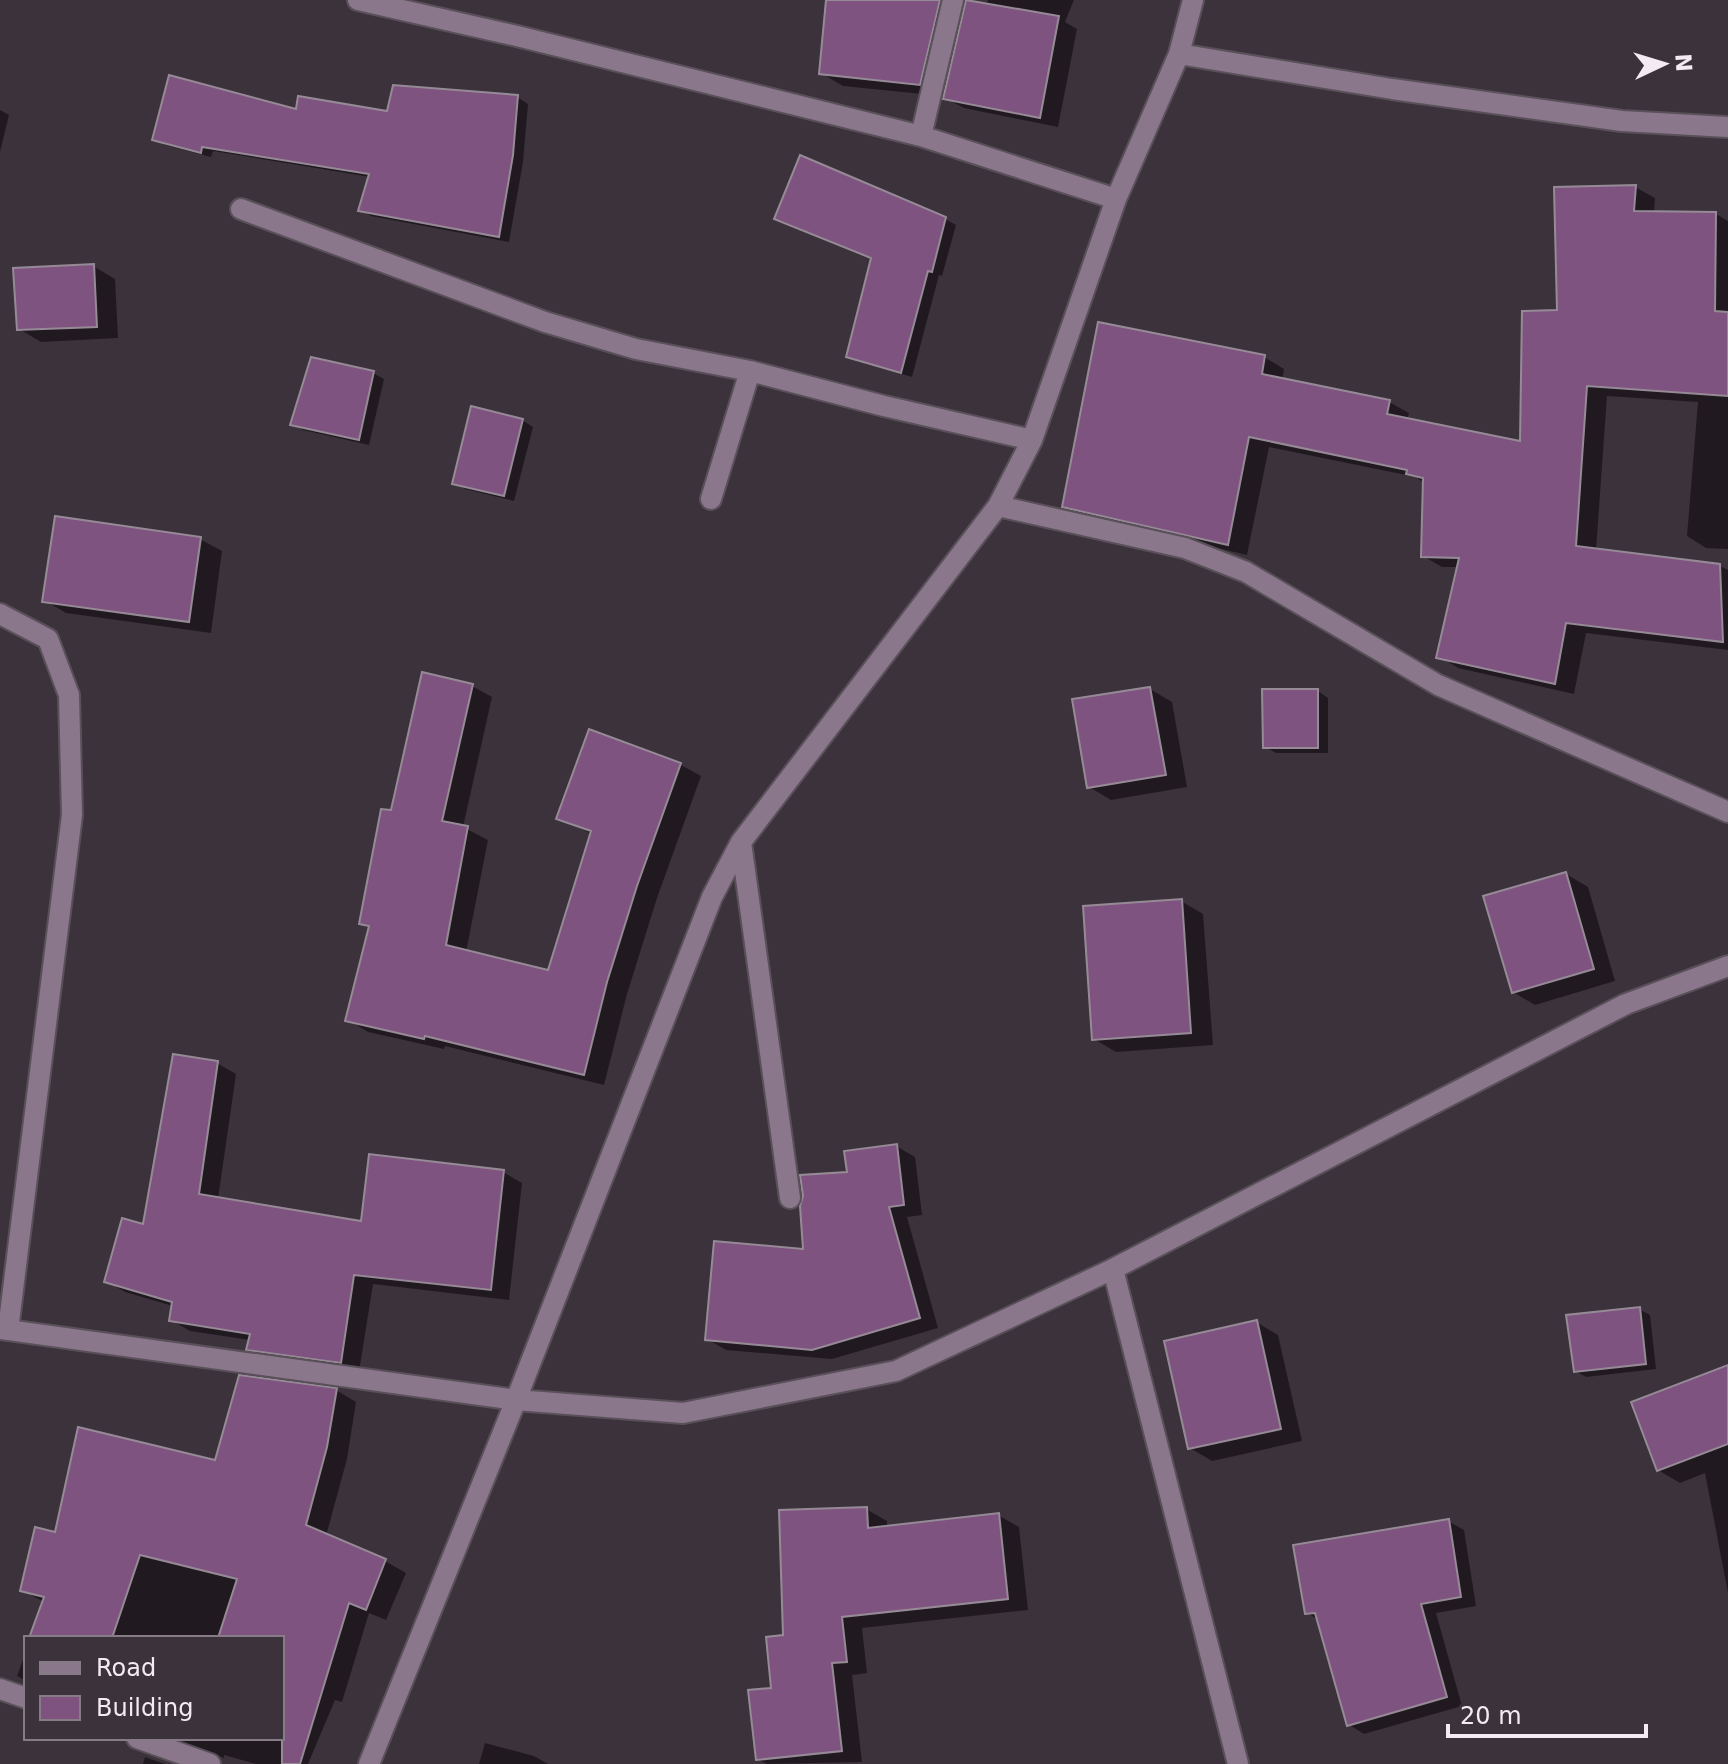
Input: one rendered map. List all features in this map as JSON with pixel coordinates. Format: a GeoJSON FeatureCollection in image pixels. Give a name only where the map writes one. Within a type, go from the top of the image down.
{"type":"FeatureCollection","features":[{"type":"Feature","properties":{"kind":"street"},"geometry":{"type":"LineString","coordinates":[[358,0],[921,136],[1116,199]]}},
{"type":"Feature","properties":{"kind":"street"},"geometry":{"type":"LineString","coordinates":[[921,136],[953,0]]}},
{"type":"Feature","properties":{"kind":"street"},"geometry":{"type":"LineString","coordinates":[[369,1764],[516,1400],[712,897],[741,842],[998,506],[1032,440],[1116,199],[1179,54],[1193,0]]}},
{"type":"Feature","properties":{"kind":"street"},"geometry":{"type":"LineString","coordinates":[[1179,54],[1392,89],[1606,119],[1728,127]]}},
{"type":"Feature","properties":{"kind":"street"},"geometry":{"type":"LineString","coordinates":[[241,209],[545,322],[636,349],[750,371],[1032,440]]}},
{"type":"Feature","properties":{"kind":"street"},"geometry":{"type":"LineString","coordinates":[[711,499],[750,371]]}},
{"type":"Feature","properties":{"kind":"street"},"geometry":{"type":"LineString","coordinates":[[998,506],[1185,548],[1246,572],[1438,685],[1728,812]]}},
{"type":"Feature","properties":{"kind":"street"},"geometry":{"type":"LineString","coordinates":[[0,614],[48,639],[69,695],[72,815],[4,1329],[516,1400],[683,1413],[896,1371],[1113,1269],[1626,1004],[1728,966]]}},
{"type":"Feature","properties":{"kind":"street"},"geometry":{"type":"LineString","coordinates":[[741,842],[790,1198]]}},
{"type":"Feature","properties":{"kind":"street"},"geometry":{"type":"LineString","coordinates":[[1113,1269],[1238,1764]]}},
{"type":"Feature","properties":{"kind":"street"},"geometry":{"type":"LineString","coordinates":[[0,1689],[24,1697]]}},
{"type":"Feature","properties":{"kind":"street"},"geometry":{"type":"LineString","coordinates":[[143,1740],[210,1764]]}},
{"type":"Feature","properties":{"kind":"building"},"geometry":{"type":"Polygon","coordinates":[[[826,0],[940,0],[920,85],[819,74],[826,0]]]}},
{"type":"Feature","properties":{"kind":"building"},"geometry":{"type":"Polygon","coordinates":[[[966,0],[1059,16],[1040,118],[943,99],[966,0]]]}},
{"type":"Feature","properties":{"kind":"building"},"geometry":{"type":"Polygon","coordinates":[[[169,75],[296,109],[298,96],[387,111],[393,85],[518,95],[513,155],[499,237],[358,211],[369,174],[202,147],[201,153],[152,140],[169,75]]]}},
{"type":"Feature","properties":{"kind":"building"},"geometry":{"type":"Polygon","coordinates":[[[800,155],[946,217],[901,373],[846,357],[871,258],[774,219],[800,155]]]}},
{"type":"Feature","properties":{"kind":"building"},"geometry":{"type":"Polygon","coordinates":[[[1636,185],[1634,211],[1716,212],[1715,311],[1728,312],[1728,396],[1587,386],[1576,546],[1720,564],[1723,642],[1566,623],[1555,684],[1436,658],[1459,558],[1421,557],[1423,478],[1406,474],[1407,470],[1249,437],[1228,545],[1062,507],[1098,322],[1265,355],[1262,374],[1390,400],[1387,414],[1520,441],[1522,311],[1557,310],[1554,187],[1636,185]]]}},
{"type":"Feature","properties":{"kind":"building"},"geometry":{"type":"Polygon","coordinates":[[[94,264],[97,327],[17,330],[13,268],[94,264]]]}},
{"type":"Feature","properties":{"kind":"building"},"geometry":{"type":"Polygon","coordinates":[[[311,357],[374,371],[359,440],[290,425],[311,357]]]}},
{"type":"Feature","properties":{"kind":"building"},"geometry":{"type":"Polygon","coordinates":[[[471,406],[523,419],[504,496],[452,484],[471,406]]]}},
{"type":"Feature","properties":{"kind":"building"},"geometry":{"type":"Polygon","coordinates":[[[55,516],[201,537],[189,622],[42,602],[55,516]]]}},
{"type":"Feature","properties":{"kind":"building"},"geometry":{"type":"Polygon","coordinates":[[[422,672],[473,684],[442,821],[468,826],[446,945],[548,970],[591,831],[556,819],[589,729],[681,763],[607,982],[584,1075],[425,1036],[424,1039],[345,1021],[369,926],[359,924],[381,809],[391,810],[422,672]]]}},
{"type":"Feature","properties":{"kind":"building"},"geometry":{"type":"Polygon","coordinates":[[[1150,687],[1166,775],[1087,788],[1072,699],[1150,687]]]}},
{"type":"Feature","properties":{"kind":"building"},"geometry":{"type":"Polygon","coordinates":[[[1262,689],[1318,689],[1318,748],[1263,748],[1262,689]]]}},
{"type":"Feature","properties":{"kind":"building"},"geometry":{"type":"Polygon","coordinates":[[[1566,872],[1594,969],[1512,993],[1483,896],[1566,872]]]}},
{"type":"Feature","properties":{"kind":"building"},"geometry":{"type":"Polygon","coordinates":[[[1182,899],[1191,1033],[1092,1040],[1083,906],[1182,899]]]}},
{"type":"Feature","properties":{"kind":"building"},"geometry":{"type":"Polygon","coordinates":[[[173,1054],[218,1061],[199,1194],[361,1221],[369,1154],[504,1170],[491,1290],[354,1275],[341,1363],[246,1350],[250,1334],[169,1321],[172,1302],[104,1282],[122,1218],[143,1224],[173,1054]]]}},
{"type":"Feature","properties":{"kind":"building"},"geometry":{"type":"Polygon","coordinates":[[[897,1144],[904,1205],[889,1207],[920,1318],[812,1350],[705,1340],[714,1241],[803,1249],[800,1175],[847,1172],[844,1151],[897,1144]]]}},
{"type":"Feature","properties":{"kind":"building"},"geometry":{"type":"Polygon","coordinates":[[[1640,1307],[1646,1364],[1574,1372],[1566,1315],[1640,1307]]]}},
{"type":"Feature","properties":{"kind":"building"},"geometry":{"type":"Polygon","coordinates":[[[1257,1320],[1281,1429],[1188,1449],[1164,1341],[1257,1320]]]}},
{"type":"Feature","properties":{"kind":"building"},"geometry":{"type":"Polygon","coordinates":[[[1728,1365],[1728,1444],[1657,1471],[1631,1402],[1728,1365]]]}},
{"type":"Feature","properties":{"kind":"building"},"geometry":{"type":"Polygon","coordinates":[[[239,1375],[337,1388],[327,1447],[306,1525],[386,1559],[366,1610],[349,1603],[300,1764],[282,1764],[284,1636],[219,1636],[237,1579],[140,1555],[113,1636],[30,1636],[44,1597],[20,1591],[35,1527],[55,1532],[78,1427],[215,1460],[239,1375]]]}},
{"type":"Feature","properties":{"kind":"building"},"geometry":{"type":"Polygon","coordinates":[[[867,1507],[868,1528],[999,1513],[1008,1599],[842,1617],[847,1662],[832,1663],[842,1751],[756,1760],[748,1690],[771,1688],[766,1637],[783,1635],[779,1510],[867,1507]]]}},
{"type":"Feature","properties":{"kind":"building"},"geometry":{"type":"Polygon","coordinates":[[[1449,1519],[1461,1597],[1421,1604],[1447,1697],[1347,1726],[1315,1613],[1305,1614],[1293,1545],[1449,1519]]]}}]}
